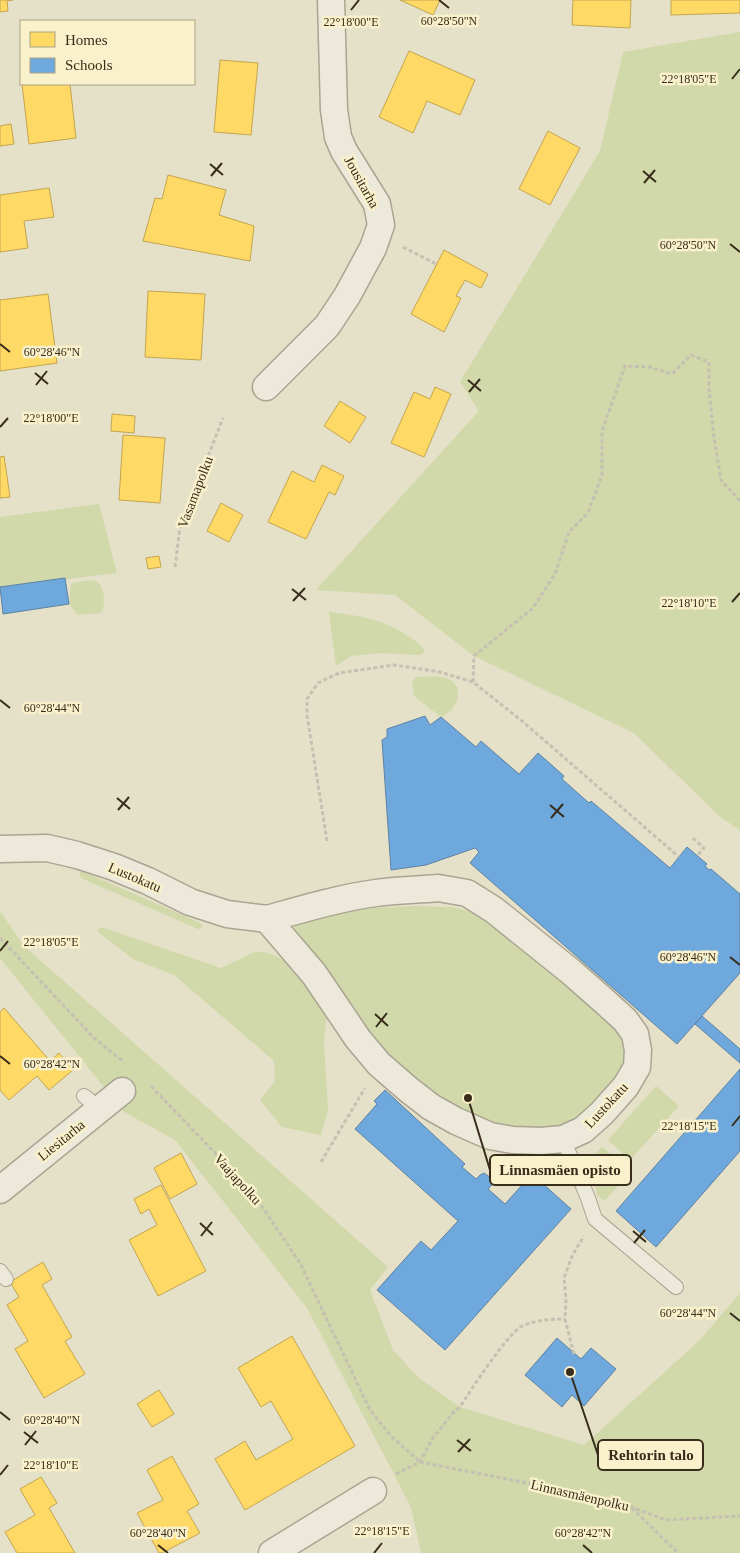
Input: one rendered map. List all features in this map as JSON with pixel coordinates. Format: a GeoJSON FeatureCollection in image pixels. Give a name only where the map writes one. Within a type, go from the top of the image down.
{"type":"FeatureCollection","features":[{"type":"Feature","properties":{"kind":"street","name":"Jousitarha"},"geometry":{"type":"LineString","coordinates":[[266,387],[327,326],[347,296],[373,248],[381,226],[377,204],[338,138],[334,110],[331,0]]}},
{"type":"Feature","properties":{"kind":"street","name":"Lustokatu"},"geometry":{"type":"LineString","coordinates":[[0,849],[47,848],[77,855],[114,867],[190,902],[227,914],[267,919],[314,906],[377,893],[438,888],[467,893],[494,910],[590,988],[625,1020],[636,1034],[638,1050],[637,1067],[626,1086],[602,1113],[583,1130],[563,1139],[541,1141],[513,1140],[490,1136],[456,1121],[431,1107],[379,1064],[358,1039],[314,974],[267,919]]}},
{"type":"Feature","properties":{"kind":"street","name":"Liesitarha"},"geometry":{"type":"LineString","coordinates":[[0,1190],[92,1103],[122,1091]]}},
{"type":"Feature","properties":{"kind":"street"},"geometry":{"type":"LineString","coordinates":[[272,1553],[373,1491]]}},
{"type":"Feature","properties":{"kind":"lane"},"geometry":{"type":"LineString","coordinates":[[563,1139],[595,1219],[676,1287]]}},
{"type":"Feature","properties":{"kind":"path"},"geometry":{"type":"LineString","coordinates":[[378,233],[436,264]]}},
{"type":"Feature","properties":{"kind":"path"},"geometry":{"type":"LineString","coordinates":[[473,682],[474,656],[533,608],[556,574],[569,532],[588,513],[602,475],[602,431],[625,366],[650,367],[672,374],[691,355],[709,362],[714,438],[721,480],[740,501]]}},
{"type":"Feature","properties":{"kind":"path","name":"Vasamapolku"},"geometry":{"type":"LineString","coordinates":[[175,567],[180,528],[223,418]]}},
{"type":"Feature","properties":{"kind":"path"},"geometry":{"type":"LineString","coordinates":[[327,841],[307,699],[318,683],[339,673],[394,665],[440,672],[473,682],[522,721],[679,857]]}},
{"type":"Feature","properties":{"kind":"path"},"geometry":{"type":"LineString","coordinates":[[693,838],[704,848],[697,856]]}},
{"type":"Feature","properties":{"kind":"path"},"geometry":{"type":"LineString","coordinates":[[0,938],[96,1039],[125,1063]]}},
{"type":"Feature","properties":{"kind":"path"},"geometry":{"type":"LineString","coordinates":[[321,1162],[379,1064]]}},
{"type":"Feature","properties":{"kind":"path","name":"Vaajapolku"},"geometry":{"type":"LineString","coordinates":[[146,1082],[237,1176],[263,1208],[300,1263],[370,1410],[390,1436],[420,1462]]}},
{"type":"Feature","properties":{"kind":"path"},"geometry":{"type":"LineString","coordinates":[[574,1354],[565,1319],[564,1278],[572,1256],[595,1219]]}},
{"type":"Feature","properties":{"kind":"path"},"geometry":{"type":"LineString","coordinates":[[420,1462],[432,1440],[460,1407],[500,1349],[521,1327],[543,1320],[565,1319]]}},
{"type":"Feature","properties":{"kind":"path","name":"Linnasmäenpolku"},"geometry":{"type":"LineString","coordinates":[[420,1462],[532,1484],[631,1507],[666,1520],[740,1516]]}},
{"type":"Feature","properties":{"kind":"path"},"geometry":{"type":"LineString","coordinates":[[631,1507],[678,1553]]}},
{"type":"Feature","properties":{"kind":"green space"},"geometry":{"type":"Polygon","coordinates":[[[740,32],[740,830],[719,816],[634,733],[474,656],[395,595],[316,590],[479,411],[460,382],[600,151],[623,52],[740,32]]]}},
{"type":"Feature","properties":{"kind":"green space"},"geometry":{"type":"Polygon","coordinates":[[[99,504],[117,573],[0,587],[0,517],[99,504]]]}},
{"type":"Feature","properties":{"kind":"green space"},"geometry":{"type":"Polygon","coordinates":[[[95,581],[101,586],[104,600],[101,613],[78,615],[69,604],[71,584],[95,581]]]}},
{"type":"Feature","properties":{"kind":"green space"},"geometry":{"type":"Polygon","coordinates":[[[329,612],[361,617],[388,625],[415,641],[425,652],[419,655],[380,653],[351,656],[336,666],[329,612]]]}},
{"type":"Feature","properties":{"kind":"green space"},"geometry":{"type":"Polygon","coordinates":[[[416,677],[441,677],[453,682],[456,685],[458,694],[454,707],[441,717],[414,696],[412,682],[416,677]]]}},
{"type":"Feature","properties":{"kind":"green space"},"geometry":{"type":"Polygon","coordinates":[[[80,872],[84,872],[196,921],[202,924],[202,928],[198,929],[83,879],[80,876],[80,872]]]}},
{"type":"Feature","properties":{"kind":"green space"},"geometry":{"type":"Polygon","coordinates":[[[413,906],[452,907],[473,912],[496,925],[618,1031],[624,1049],[623,1066],[618,1078],[580,1116],[555,1130],[532,1133],[468,1118],[426,1090],[383,1052],[295,931],[294,924],[298,918],[359,909],[413,906]]]}},
{"type":"Feature","properties":{"kind":"green space"},"geometry":{"type":"Polygon","coordinates":[[[0,911],[24,946],[388,1267],[370,1290],[393,1350],[419,1378],[460,1407],[584,1445],[699,1341],[740,1293],[740,1553],[421,1553],[411,1507],[307,1308],[175,1140],[124,1112],[0,958],[0,911]]]}},
{"type":"Feature","properties":{"kind":"green space"},"geometry":{"type":"Polygon","coordinates":[[[101,927],[221,968],[255,952],[267,953],[278,957],[288,964],[306,983],[327,1013],[324,1042],[328,1111],[321,1135],[282,1127],[260,1100],[275,1081],[274,1061],[174,975],[133,959],[97,931],[101,927]]]}},
{"type":"Feature","properties":{"kind":"green space"},"geometry":{"type":"Polygon","coordinates":[[[656,1086],[679,1106],[630,1160],[608,1140],[656,1086]]]}},
{"type":"Feature","properties":{"kind":"green space"},"geometry":{"type":"Polygon","coordinates":[[[602,1147],[626,1167],[622,1181],[604,1201],[597,1195],[591,1159],[602,1147]]]}},
{"type":"Feature","properties":{"kind":"building: Homes"},"geometry":{"type":"Polygon","coordinates":[[[0,0],[13,0],[7,1],[8,11],[0,12],[0,0]]]}},
{"type":"Feature","properties":{"kind":"building: Homes"},"geometry":{"type":"Polygon","coordinates":[[[400,0],[440,0],[433,15],[400,0]]]}},
{"type":"Feature","properties":{"kind":"building: Homes"},"geometry":{"type":"Polygon","coordinates":[[[573,0],[631,0],[630,28],[572,25],[573,0]]]}},
{"type":"Feature","properties":{"kind":"building: Homes"},"geometry":{"type":"Polygon","coordinates":[[[671,0],[740,0],[740,13],[671,15],[671,0]]]}},
{"type":"Feature","properties":{"kind":"building: Homes"},"geometry":{"type":"Polygon","coordinates":[[[409,51],[475,80],[460,115],[427,101],[413,133],[379,117],[409,51]]]}},
{"type":"Feature","properties":{"kind":"building: Homes"},"geometry":{"type":"Polygon","coordinates":[[[220,60],[258,63],[251,135],[214,132],[220,60]]]}},
{"type":"Feature","properties":{"kind":"building: Homes"},"geometry":{"type":"Polygon","coordinates":[[[22,85],[70,85],[76,138],[29,144],[22,85]]]}},
{"type":"Feature","properties":{"kind":"building: Homes"},"geometry":{"type":"Polygon","coordinates":[[[11,124],[14,144],[0,146],[0,126],[11,124]]]}},
{"type":"Feature","properties":{"kind":"building: Homes"},"geometry":{"type":"Polygon","coordinates":[[[548,131],[580,148],[550,205],[519,189],[548,131]]]}},
{"type":"Feature","properties":{"kind":"building: Homes"},"geometry":{"type":"Polygon","coordinates":[[[168,175],[226,190],[219,215],[254,226],[250,261],[143,241],[155,198],[162,199],[168,175]]]}},
{"type":"Feature","properties":{"kind":"building: Homes"},"geometry":{"type":"Polygon","coordinates":[[[49,188],[54,217],[24,221],[28,248],[0,252],[0,195],[49,188]]]}},
{"type":"Feature","properties":{"kind":"building: Homes"},"geometry":{"type":"Polygon","coordinates":[[[444,250],[488,274],[481,288],[465,280],[456,296],[461,298],[444,332],[411,314],[444,250]]]}},
{"type":"Feature","properties":{"kind":"building: Homes"},"geometry":{"type":"Polygon","coordinates":[[[148,291],[205,294],[201,360],[145,357],[148,291]]]}},
{"type":"Feature","properties":{"kind":"building: Homes"},"geometry":{"type":"Polygon","coordinates":[[[48,294],[57,363],[0,371],[0,300],[48,294]]]}},
{"type":"Feature","properties":{"kind":"building: Homes"},"geometry":{"type":"Polygon","coordinates":[[[435,387],[451,394],[424,457],[391,443],[414,392],[430,399],[435,387]]]}},
{"type":"Feature","properties":{"kind":"building: Homes"},"geometry":{"type":"Polygon","coordinates":[[[340,401],[366,417],[350,443],[324,426],[340,401]]]}},
{"type":"Feature","properties":{"kind":"building: Homes"},"geometry":{"type":"Polygon","coordinates":[[[112,414],[135,416],[134,433],[111,431],[112,414]]]}},
{"type":"Feature","properties":{"kind":"building: Homes"},"geometry":{"type":"Polygon","coordinates":[[[123,435],[165,438],[160,503],[119,500],[123,435]]]}},
{"type":"Feature","properties":{"kind":"building: Homes"},"geometry":{"type":"Polygon","coordinates":[[[4,456],[10,497],[0,498],[0,457],[4,456]]]}},
{"type":"Feature","properties":{"kind":"building: Homes"},"geometry":{"type":"Polygon","coordinates":[[[322,465],[344,476],[335,495],[329,492],[306,539],[268,522],[292,471],[314,482],[322,465]]]}},
{"type":"Feature","properties":{"kind":"building: Homes"},"geometry":{"type":"Polygon","coordinates":[[[221,503],[243,515],[229,542],[207,531],[221,503]]]}},
{"type":"Feature","properties":{"kind":"building: Homes"},"geometry":{"type":"Polygon","coordinates":[[[159,556],[161,567],[148,569],[146,558],[159,556]]]}},
{"type":"Feature","properties":{"kind":"building: Homes"},"geometry":{"type":"Polygon","coordinates":[[[4,1008],[50,1061],[59,1053],[73,1070],[49,1090],[37,1076],[9,1100],[0,1090],[0,1012],[4,1008]]]}},
{"type":"Feature","properties":{"kind":"building: Homes"},"geometry":{"type":"Polygon","coordinates":[[[181,1153],[197,1184],[170,1199],[154,1168],[181,1153]]]}},
{"type":"Feature","properties":{"kind":"building: Homes"},"geometry":{"type":"Polygon","coordinates":[[[161,1185],[206,1271],[158,1296],[129,1240],[157,1225],[149,1209],[141,1214],[134,1199],[161,1185]]]}},
{"type":"Feature","properties":{"kind":"building: Homes"},"geometry":{"type":"Polygon","coordinates":[[[43,1262],[52,1279],[42,1285],[72,1337],[65,1341],[85,1374],[44,1398],[15,1349],[28,1341],[7,1305],[19,1297],[10,1282],[43,1262]]]}},
{"type":"Feature","properties":{"kind":"building: Homes"},"geometry":{"type":"Polygon","coordinates":[[[292,1336],[355,1446],[245,1510],[215,1459],[245,1441],[256,1460],[293,1439],[271,1401],[261,1407],[238,1368],[292,1336]]]}},
{"type":"Feature","properties":{"kind":"building: Homes"},"geometry":{"type":"Polygon","coordinates":[[[159,1390],[174,1414],[152,1427],[137,1404],[159,1390]]]}},
{"type":"Feature","properties":{"kind":"building: Homes"},"geometry":{"type":"Polygon","coordinates":[[[172,1456],[199,1504],[187,1511],[200,1533],[159,1553],[137,1513],[163,1500],[147,1470],[172,1456]]]}},
{"type":"Feature","properties":{"kind":"building: Homes"},"geometry":{"type":"Polygon","coordinates":[[[41,1477],[57,1503],[49,1508],[75,1553],[17,1553],[5,1532],[35,1515],[20,1489],[41,1477]]]}},
{"type":"Feature","properties":{"kind":"building: Schools"},"geometry":{"type":"Polygon","coordinates":[[[65,578],[69,604],[3,614],[0,587],[65,578]]]}},
{"type":"Feature","properties":{"kind":"building: Schools"},"geometry":{"type":"Polygon","coordinates":[[[425,716],[430,725],[441,717],[476,747],[481,741],[519,774],[538,753],[564,776],[562,779],[589,803],[591,801],[670,868],[687,847],[707,864],[705,866],[709,870],[711,869],[740,894],[740,973],[677,1044],[470,863],[479,852],[475,848],[426,865],[391,870],[382,740],[387,737],[387,729],[425,716]]]}},
{"type":"Feature","properties":{"kind":"building: Schools"},"geometry":{"type":"Polygon","coordinates":[[[702,1016],[740,1049],[740,1063],[695,1024],[702,1016]]]}},
{"type":"Feature","properties":{"kind":"building: Schools"},"geometry":{"type":"Polygon","coordinates":[[[740,1069],[740,1151],[656,1247],[616,1211],[740,1069]]]}},
{"type":"Feature","properties":{"kind":"building: Schools"},"geometry":{"type":"Polygon","coordinates":[[[385,1090],[465,1164],[462,1167],[476,1179],[484,1173],[491,1178],[492,1185],[488,1189],[505,1204],[532,1174],[571,1209],[445,1350],[377,1290],[421,1241],[431,1250],[458,1221],[355,1129],[377,1104],[374,1101],[385,1090]]]}},
{"type":"Feature","properties":{"kind":"building: Schools"},"geometry":{"type":"Polygon","coordinates":[[[557,1338],[581,1359],[591,1348],[616,1369],[584,1406],[572,1395],[562,1407],[525,1375],[557,1338]]]}},
{"type":"Feature","properties":{"kind":"place","name":"Linnasmäen opisto"},"geometry":{"type":"Point","coordinates":[468,1098]}},
{"type":"Feature","properties":{"kind":"place","name":"Rehtorin talo"},"geometry":{"type":"Point","coordinates":[570,1372]}}]}
